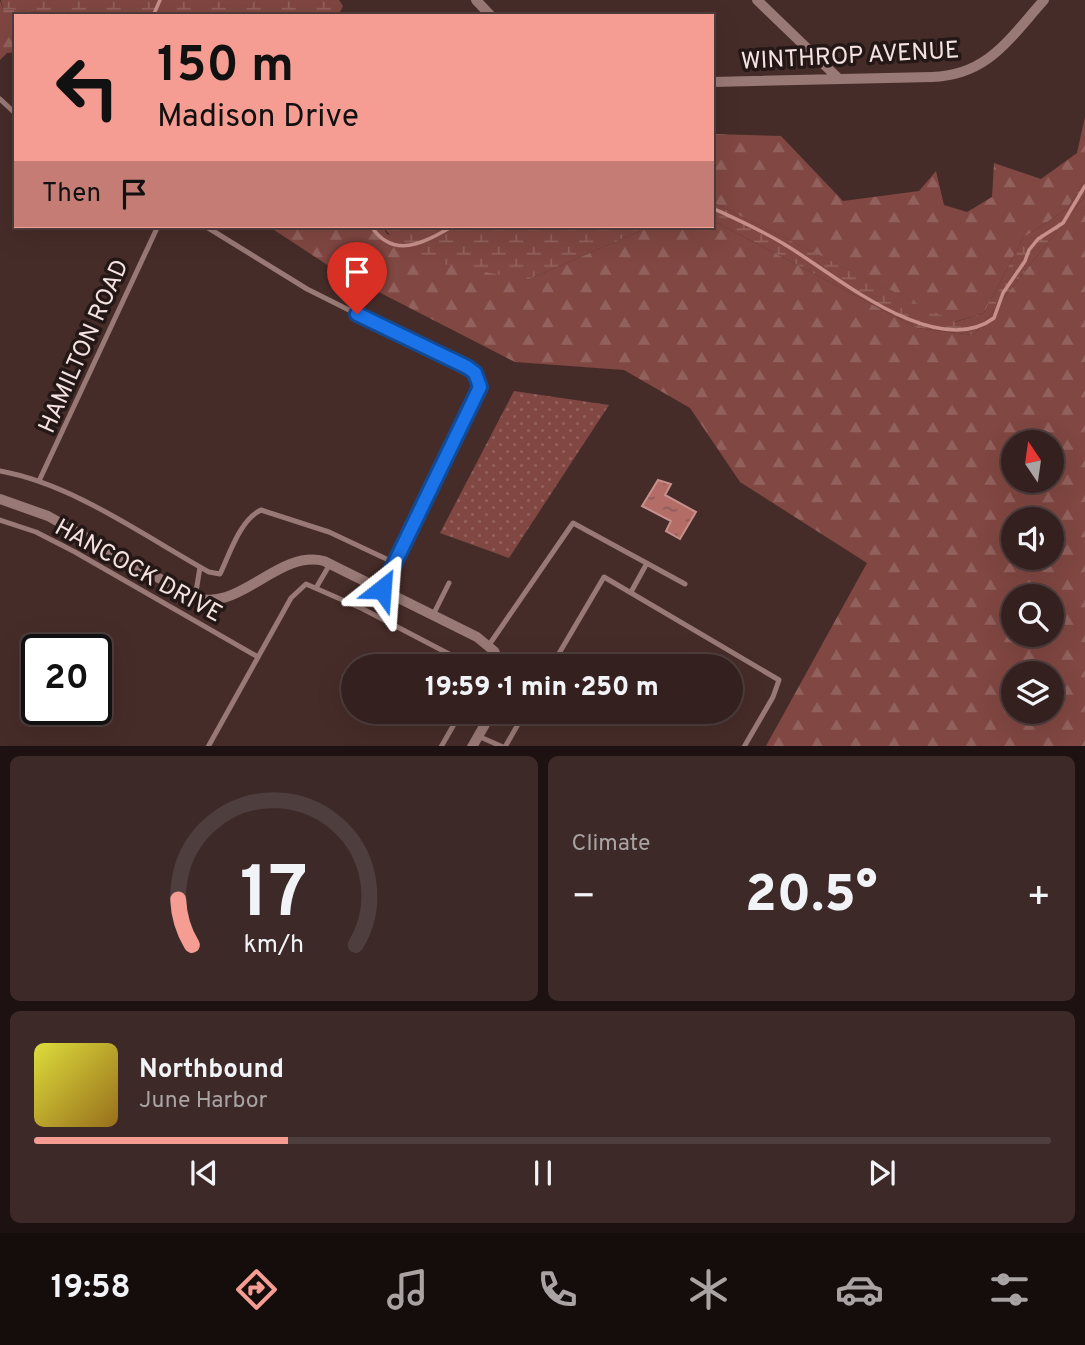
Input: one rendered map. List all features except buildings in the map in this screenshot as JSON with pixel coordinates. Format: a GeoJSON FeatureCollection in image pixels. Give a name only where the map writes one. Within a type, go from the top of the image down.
{"type":"FeatureCollection","features":[{"type":"Feature","properties":{"kind":"street"},"geometry":{"type":"LineString","coordinates":[[475,0],[489,14]]}},
{"type":"Feature","properties":{"kind":"street"},"geometry":{"type":"LineString","coordinates":[[757,0],[838,78]]}},
{"type":"Feature","properties":{"kind":"street","name":"WINTHROP AVENUE"},"geometry":{"type":"LineString","coordinates":[[714,82],[944,76],[967,72],[993,54],[1044,0]]}},
{"type":"Feature","properties":{"kind":"street"},"geometry":{"type":"LineString","coordinates":[[0,499],[48,516],[195,598],[210,601],[228,596],[298,560],[313,559],[330,563],[489,645],[494,654]]}},
{"type":"Feature","properties":{"kind":"street"},"geometry":{"type":"LineString","coordinates":[[473,746],[485,724]]}},
{"type":"Feature","properties":{"kind":"lane"},"geometry":{"type":"LineString","coordinates":[[0,99],[14,112]]}},
{"type":"Feature","properties":{"kind":"lane","name":"HAMILTON ROAD"},"geometry":{"type":"LineString","coordinates":[[39,481],[157,228]]}},
{"type":"Feature","properties":{"kind":"lane"},"geometry":{"type":"LineString","coordinates":[[208,228],[307,289],[475,373],[479,391],[382,589]]}},
{"type":"Feature","properties":{"kind":"lane"},"geometry":{"type":"LineString","coordinates":[[0,471],[39,481],[72,495],[200,567],[219,574],[251,514],[261,510],[329,532],[395,563]]}},
{"type":"Feature","properties":{"kind":"lane","name":"HANCOCK DRIVE"},"geometry":{"type":"LineString","coordinates":[[0,520],[36,532],[69,549],[258,657]]}},
{"type":"Feature","properties":{"kind":"lane"},"geometry":{"type":"LineString","coordinates":[[489,645],[573,523],[685,584]]}},
{"type":"Feature","properties":{"kind":"lane"},"geometry":{"type":"LineString","coordinates":[[316,588],[330,563]]}},
{"type":"Feature","properties":{"kind":"lane"},"geometry":{"type":"LineString","coordinates":[[631,592],[647,563]]}},
{"type":"Feature","properties":{"kind":"lane"},"geometry":{"type":"LineString","coordinates":[[195,598],[200,567]]}},
{"type":"Feature","properties":{"kind":"lane"},"geometry":{"type":"LineString","coordinates":[[559,654],[604,577],[779,680],[773,697],[745,746]]}},
{"type":"Feature","properties":{"kind":"lane"},"geometry":{"type":"LineString","coordinates":[[433,615],[449,583]]}},
{"type":"Feature","properties":{"kind":"lane"},"geometry":{"type":"LineString","coordinates":[[209,746],[290,598],[298,588],[306,584],[448,654]]}},
{"type":"Feature","properties":{"kind":"lane"},"geometry":{"type":"LineString","coordinates":[[442,746],[454,724]]}},
{"type":"Feature","properties":{"kind":"lane"},"geometry":{"type":"LineString","coordinates":[[505,746],[518,724]]}},
{"type":"Feature","properties":{"kind":"lane"},"geometry":{"type":"LineString","coordinates":[[478,736],[502,746]]}},
{"type":"Feature","properties":{"kind":"green space"},"geometry":{"type":"Polygon","coordinates":[[[0,0],[3,9],[67,14],[14,14],[14,52],[7,53],[0,60],[0,0]]]}},
{"type":"Feature","properties":{"kind":"green space"},"geometry":{"type":"Polygon","coordinates":[[[1,0],[339,0],[343,6],[339,14],[67,14],[3,9],[1,0]]]}},
{"type":"Feature","properties":{"kind":"green space"},"geometry":{"type":"Polygon","coordinates":[[[1085,117],[1085,180],[1067,209],[1023,238],[984,313],[954,322],[714,203],[715,134],[781,136],[843,201],[919,191],[936,171],[944,205],[967,212],[992,197],[994,163],[1041,179],[1077,153],[1085,117]]]}},
{"type":"Feature","properties":{"kind":"green space"},"geometry":{"type":"Polygon","coordinates":[[[1085,180],[1085,196],[974,335],[917,328],[714,221],[714,203],[955,322],[984,313],[1023,238],[1067,209],[1085,180]]]}},
{"type":"Feature","properties":{"kind":"green space"},"geometry":{"type":"Polygon","coordinates":[[[1085,196],[1085,746],[766,746],[867,563],[740,482],[690,408],[624,370],[515,362],[332,268],[271,228],[383,228],[387,234],[527,280],[647,228],[714,228],[714,221],[917,328],[974,335],[1085,196]]]}},
{"type":"Feature","properties":{"kind":"green space"},"geometry":{"type":"Polygon","coordinates":[[[384,228],[647,228],[527,280],[411,258],[384,228]]]}},
{"type":"Feature","properties":{"kind":"green space"},"geometry":{"type":"Polygon","coordinates":[[[514,391],[609,405],[509,558],[440,533],[514,391]]]}},
{"type":"Feature","properties":{"kind":"water"},"geometry":{"type":"Polygon","coordinates":[[[658,480],[671,484],[665,495],[696,512],[680,539],[666,531],[671,521],[642,506],[658,480]]]}},
{"type":"Feature","properties":{"kind":"waterway"},"geometry":{"type":"LineString","coordinates":[[154,14],[160,0]]}},
{"type":"Feature","properties":{"kind":"waterway"},"geometry":{"type":"LineString","coordinates":[[714,209],[775,239],[885,308],[915,322],[943,329],[970,329],[994,318],[1003,293],[1025,261],[1029,250],[1038,239],[1063,223],[1085,186]]}},
{"type":"Feature","properties":{"kind":"waterway"},"geometry":{"type":"LineString","coordinates":[[373,228],[380,237],[400,246],[421,242],[450,228]]}},
{"type":"Feature","properties":{"kind":"route"},"geometry":{"type":"LineString","coordinates":[[357,314],[467,367],[475,373],[480,387],[382,589]]}}]}
